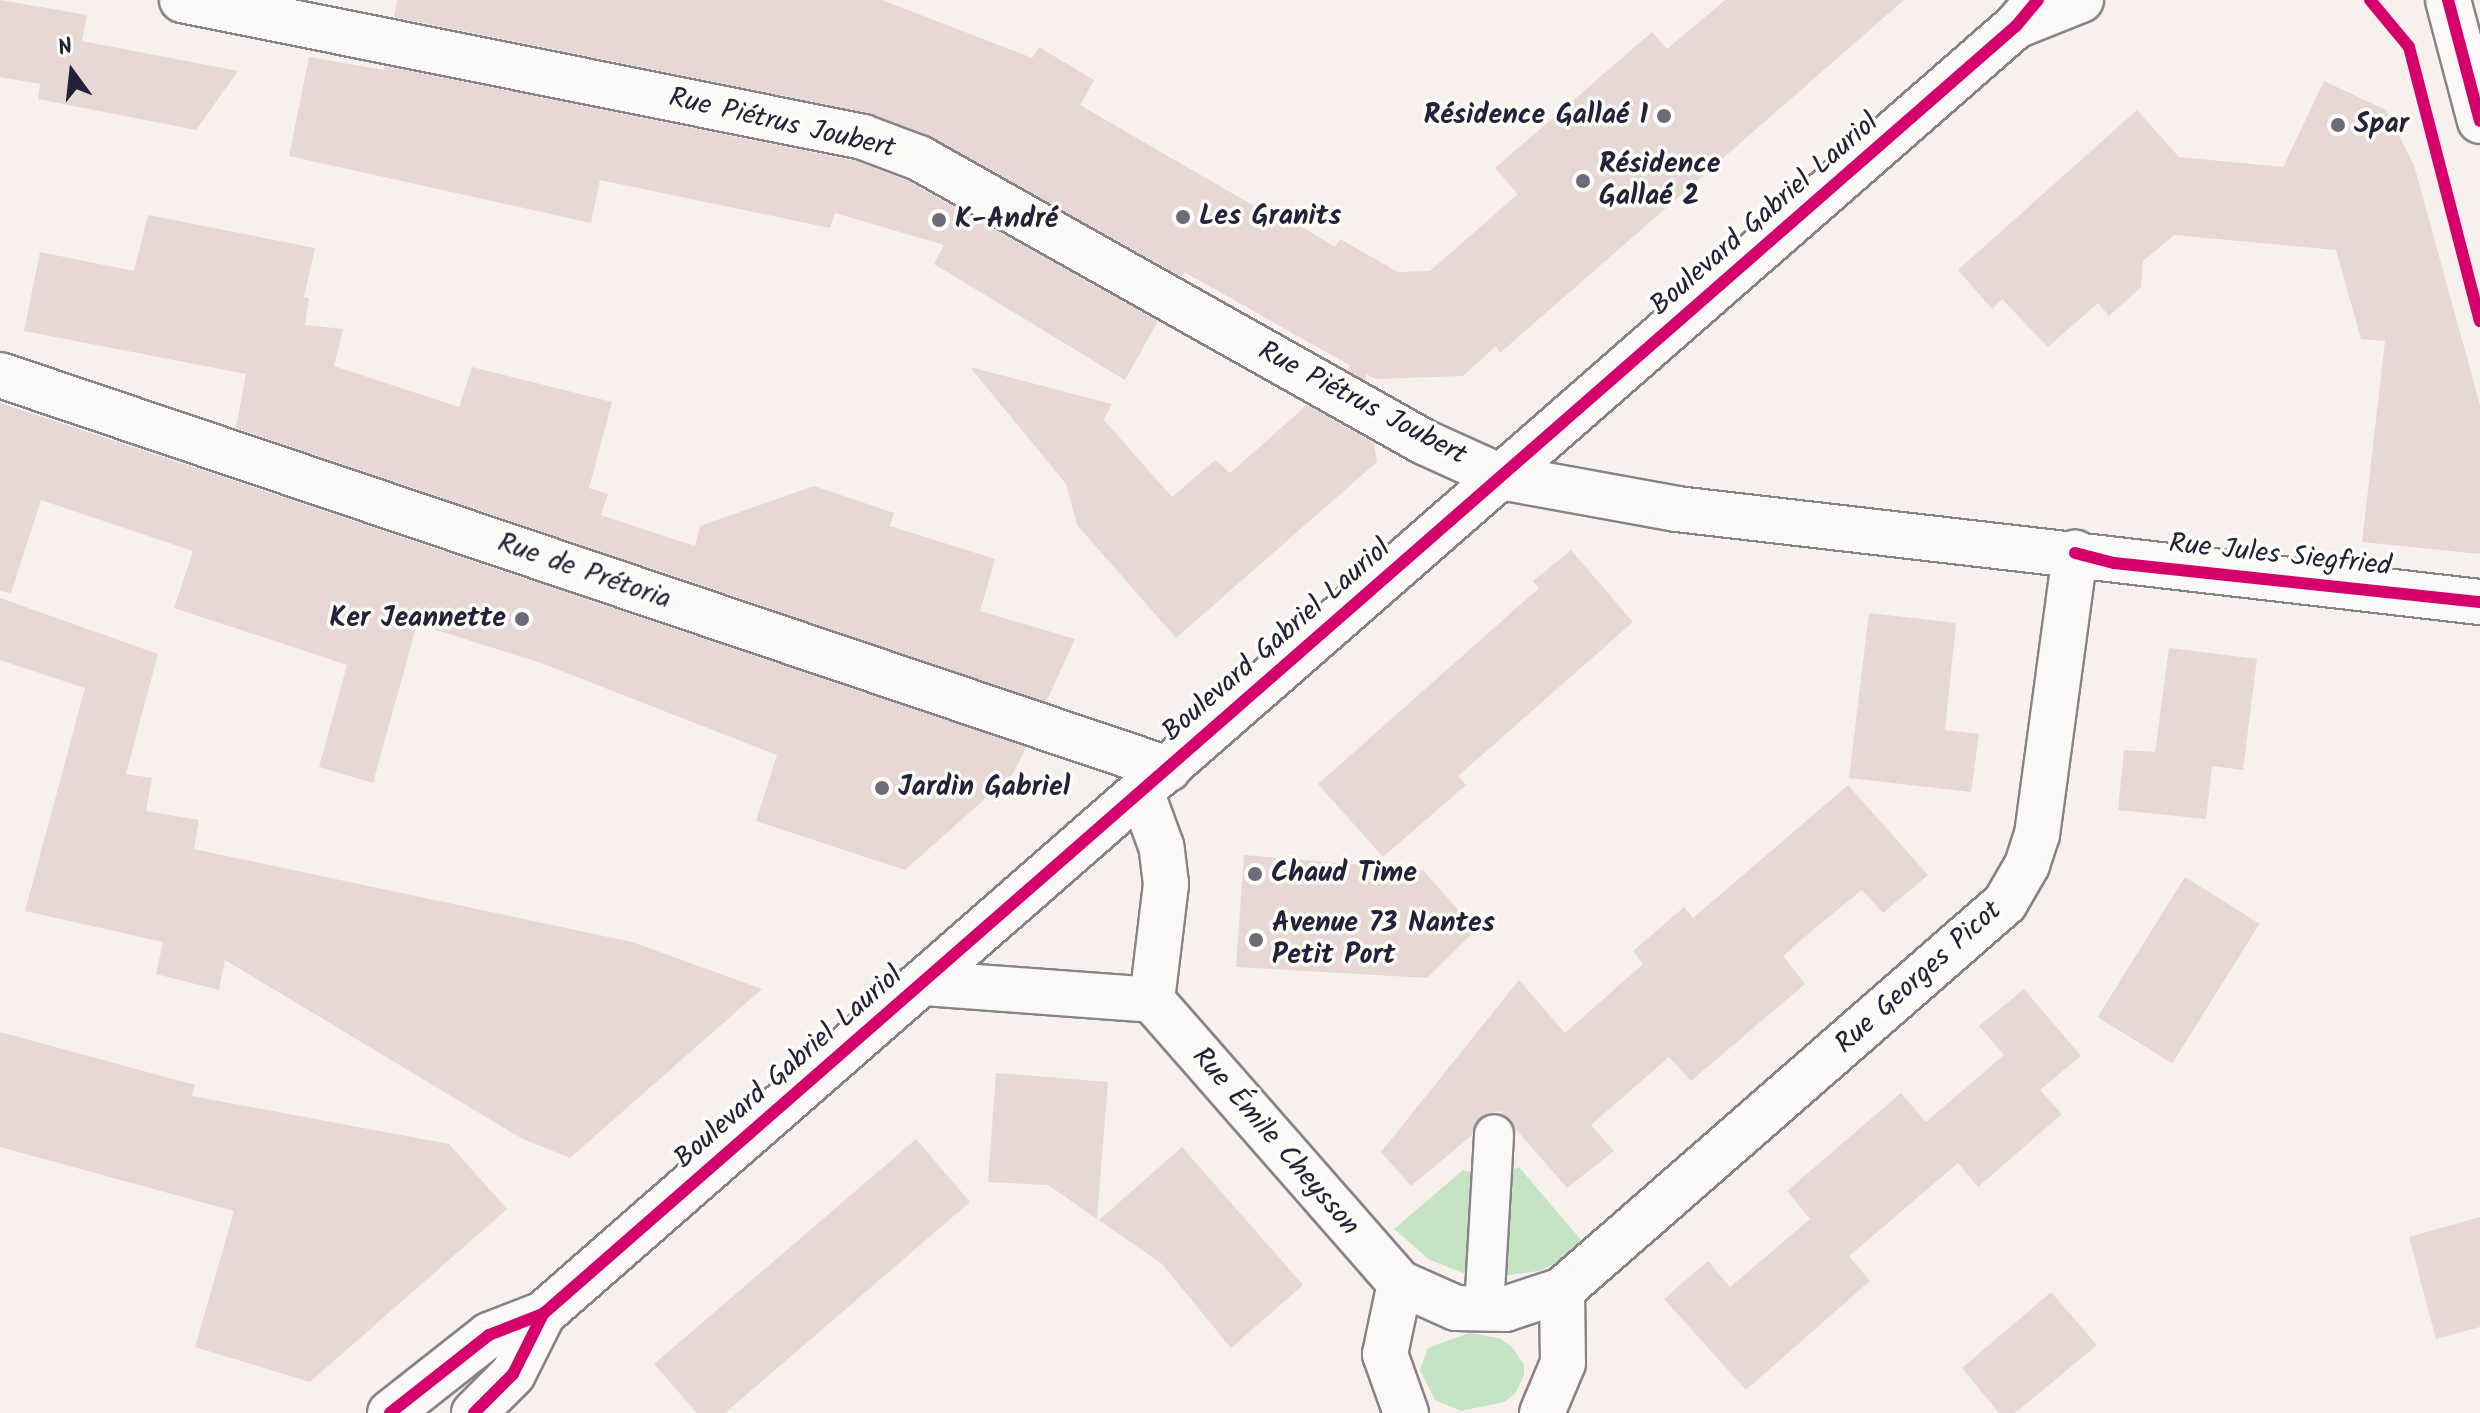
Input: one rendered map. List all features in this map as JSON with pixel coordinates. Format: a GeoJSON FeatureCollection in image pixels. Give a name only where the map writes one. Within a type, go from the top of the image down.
{"type":"FeatureCollection","features":[{"type":"Feature","properties":{"kind":"street","name":"Rue Piétrus Joubert"},"geometry":{"type":"LineString","coordinates":[[182,0],[863,137],[919,158],[1424,442],[1501,477]]}},
{"type":"Feature","properties":{"kind":"street","name":"Boulevard Gabriel Lauriol"},"geometry":{"type":"LineString","coordinates":[[390,1413],[489,1335],[543,1314],[2027,13],[2081,0]]}},
{"type":"Feature","properties":{"kind":"street"},"geometry":{"type":"LineString","coordinates":[[2448,0],[2480,121]]}},
{"type":"Feature","properties":{"kind":"street","name":"Rue de Prétoria"},"geometry":{"type":"LineString","coordinates":[[0,375],[1155,780]]}},
{"type":"Feature","properties":{"kind":"street","name":"Rue Jules Siegfried"},"geometry":{"type":"LineString","coordinates":[[1501,477],[1677,509],[2075,553],[2114,563],[2480,602]]}},
{"type":"Feature","properties":{"kind":"street","name":"Rue Georges Picot"},"geometry":{"type":"LineString","coordinates":[[1562,1290],[2005,903],[2027,865],[2037,835],[2075,553]]}},
{"type":"Feature","properties":{"kind":"street"},"geometry":{"type":"LineString","coordinates":[[923,983],[1152,1000],[1166,884],[1155,780]]}},
{"type":"Feature","properties":{"kind":"street","name":"Rue Émile Cheysson"},"geometry":{"type":"LineString","coordinates":[[1152,1000],[1400,1283],[1456,1308],[1484,1309],[1535,1303],[1562,1290]]}},
{"type":"Feature","properties":{"kind":"street"},"geometry":{"type":"LineString","coordinates":[[1400,1283],[1385,1354],[1406,1413]]}},
{"type":"Feature","properties":{"kind":"street"},"geometry":{"type":"LineString","coordinates":[[1542,1413],[1563,1363],[1562,1290]]}},
{"type":"Feature","properties":{"kind":"street","name":"Boulevard Gabriel Lauriol"},"geometry":{"type":"LineString","coordinates":[[474,1413],[513,1374],[543,1314]]}},
{"type":"Feature","properties":{"kind":"lane"},"geometry":{"type":"LineString","coordinates":[[1484,1309],[1494,1134]]}},
{"type":"Feature","properties":{"kind":"green space"},"geometry":{"type":"Polygon","coordinates":[[[1519,1167],[1587,1247],[1539,1271],[1503,1276],[1504,1174],[1519,1167]]]}},
{"type":"Feature","properties":{"kind":"green space"},"geometry":{"type":"Polygon","coordinates":[[[1463,1170],[1477,1174],[1471,1276],[1430,1260],[1394,1229],[1463,1170]]]}},
{"type":"Feature","properties":{"kind":"green space"},"geometry":{"type":"Polygon","coordinates":[[[1469,1333],[1499,1338],[1511,1346],[1524,1364],[1524,1375],[1515,1394],[1504,1402],[1461,1411],[1435,1400],[1420,1370],[1428,1348],[1469,1333]]]}},
{"type":"Feature","properties":{"kind":"building"},"geometry":{"type":"Polygon","coordinates":[[[0,0],[87,15],[82,41],[238,71],[196,130],[38,99],[40,84],[0,77],[0,0]]]}},
{"type":"Feature","properties":{"kind":"building"},"geometry":{"type":"Polygon","coordinates":[[[397,0],[882,0],[1032,58],[1039,47],[1094,80],[1080,105],[1254,206],[1258,200],[1335,247],[1340,239],[1398,272],[1430,271],[1518,194],[1495,168],[1652,32],[1667,49],[1725,0],[1904,0],[1500,353],[1496,346],[1463,376],[1375,379],[1366,374],[1366,381],[1346,370],[1351,366],[1184,272],[1182,277],[928,135],[868,113],[394,17],[397,0]]]}},
{"type":"Feature","properties":{"kind":"building"},"geometry":{"type":"Polygon","coordinates":[[[309,57],[384,70],[385,66],[856,161],[908,181],[1158,321],[1125,380],[934,264],[944,245],[835,213],[830,228],[600,180],[591,223],[289,156],[309,57]]]}},
{"type":"Feature","properties":{"kind":"building"},"geometry":{"type":"Polygon","coordinates":[[[2324,81],[2386,110],[2414,165],[2480,405],[2480,554],[2362,542],[2385,341],[2361,339],[2336,250],[2174,235],[2143,261],[2141,287],[2109,316],[2098,303],[2048,347],[2002,299],[1992,309],[1958,270],[2137,110],[2179,157],[2283,167],[2324,81]]]}},
{"type":"Feature","properties":{"kind":"building"},"geometry":{"type":"Polygon","coordinates":[[[148,215],[315,248],[304,297],[309,298],[305,325],[343,329],[334,366],[459,407],[472,367],[612,402],[589,488],[608,494],[601,515],[695,546],[700,526],[814,486],[894,513],[890,526],[995,559],[980,611],[1075,639],[1046,702],[236,428],[246,374],[24,331],[40,252],[134,271],[148,215]]]}},
{"type":"Feature","properties":{"kind":"building"},"geometry":{"type":"Polygon","coordinates":[[[970,367],[1112,404],[1104,420],[1172,497],[1215,460],[1230,473],[1307,405],[1374,443],[1377,462],[1176,638],[1077,525],[1066,484],[970,367]]]}},
{"type":"Feature","properties":{"kind":"building"},"geometry":{"type":"Polygon","coordinates":[[[0,403],[1026,747],[1013,774],[905,870],[756,821],[777,755],[541,663],[417,624],[373,783],[319,767],[347,665],[174,608],[193,551],[41,500],[11,593],[0,591],[0,403]]]}},
{"type":"Feature","properties":{"kind":"building"},"geometry":{"type":"Polygon","coordinates":[[[1571,550],[1633,622],[1458,776],[1466,785],[1383,857],[1318,784],[1539,588],[1533,581],[1571,550]]]}},
{"type":"Feature","properties":{"kind":"building"},"geometry":{"type":"Polygon","coordinates":[[[0,598],[158,654],[126,774],[152,778],[146,811],[199,820],[194,849],[632,942],[762,989],[570,1158],[521,1138],[225,960],[219,990],[156,974],[163,942],[25,911],[85,688],[0,660],[0,598]]]}},
{"type":"Feature","properties":{"kind":"building"},"geometry":{"type":"Polygon","coordinates":[[[1869,613],[1956,623],[1945,730],[1979,734],[1971,792],[1849,778],[1869,613]]]}},
{"type":"Feature","properties":{"kind":"building"},"geometry":{"type":"Polygon","coordinates":[[[2169,648],[2257,659],[2243,770],[2212,766],[2206,819],[2118,810],[2124,750],[2155,752],[2169,648]]]}},
{"type":"Feature","properties":{"kind":"building"},"geometry":{"type":"Polygon","coordinates":[[[1848,785],[1928,875],[1883,913],[1862,890],[1783,956],[1805,984],[1691,1081],[1669,1057],[1591,1125],[1614,1151],[1567,1188],[1500,1111],[1483,1115],[1472,1135],[1411,1186],[1381,1152],[1519,980],[1565,1033],[1643,964],[1633,951],[1684,907],[1693,918],[1848,785]]]}},
{"type":"Feature","properties":{"kind":"building"},"geometry":{"type":"Polygon","coordinates":[[[1244,855],[1423,870],[1476,930],[1427,978],[1236,967],[1244,855]]]}},
{"type":"Feature","properties":{"kind":"building"},"geometry":{"type":"Polygon","coordinates":[[[2185,877],[2260,924],[2172,1064],[2098,1017],[2185,877]]]}},
{"type":"Feature","properties":{"kind":"building"},"geometry":{"type":"Polygon","coordinates":[[[2024,989],[2081,1056],[2040,1090],[2062,1114],[1978,1187],[1958,1163],[1849,1256],[1870,1281],[1746,1390],[1664,1299],[1708,1261],[1730,1287],[1810,1219],[1787,1191],[1901,1093],[1926,1122],[2004,1055],[1979,1026],[2024,989]]]}},
{"type":"Feature","properties":{"kind":"building"},"geometry":{"type":"Polygon","coordinates":[[[0,1032],[195,1085],[192,1096],[449,1144],[507,1209],[310,1382],[195,1347],[234,1211],[0,1147],[0,1032]]]}},
{"type":"Feature","properties":{"kind":"building"},"geometry":{"type":"Polygon","coordinates":[[[996,1073],[1108,1082],[1097,1219],[1048,1185],[988,1182],[996,1073]]]}},
{"type":"Feature","properties":{"kind":"building"},"geometry":{"type":"Polygon","coordinates":[[[916,1139],[970,1202],[725,1413],[697,1413],[654,1364],[916,1139]]]}},
{"type":"Feature","properties":{"kind":"building"},"geometry":{"type":"Polygon","coordinates":[[[1182,1147],[1303,1285],[1231,1348],[1162,1264],[1099,1220],[1182,1147]]]}},
{"type":"Feature","properties":{"kind":"building"},"geometry":{"type":"Polygon","coordinates":[[[2480,1217],[2480,1327],[2436,1339],[2409,1237],[2480,1217]]]}},
{"type":"Feature","properties":{"kind":"building"},"geometry":{"type":"Polygon","coordinates":[[[2051,1292],[2097,1345],[2015,1413],[1999,1413],[1962,1368],[2051,1292]]]}},
{"type":"Feature","properties":{"kind":"cycle path"},"geometry":{"type":"LineString","coordinates":[[390,1413],[489,1335],[543,1314],[2016,26],[2038,0]]}},
{"type":"Feature","properties":{"kind":"cycle path"},"geometry":{"type":"LineString","coordinates":[[2370,0],[2409,47],[2480,321]]}},
{"type":"Feature","properties":{"kind":"cycle path"},"geometry":{"type":"LineString","coordinates":[[2448,0],[2480,121]]}},
{"type":"Feature","properties":{"kind":"cycle path"},"geometry":{"type":"LineString","coordinates":[[2075,553],[2114,563],[2480,602]]}},
{"type":"Feature","properties":{"kind":"cycle path"},"geometry":{"type":"LineString","coordinates":[[474,1413],[513,1374],[543,1314]]}},
{"type":"Feature","properties":{"kind":"place","name":"Résidence Gallaé 1"},"geometry":{"type":"Point","coordinates":[1664,116]}},
{"type":"Feature","properties":{"kind":"place","name":"Spar"},"geometry":{"type":"Point","coordinates":[2338,125]}},
{"type":"Feature","properties":{"kind":"place","name":"Résidence Gallaé 2"},"geometry":{"type":"Point","coordinates":[1583,181]}},
{"type":"Feature","properties":{"kind":"place","name":"Les Granits"},"geometry":{"type":"Point","coordinates":[1183,217]}},
{"type":"Feature","properties":{"kind":"place","name":"K-André"},"geometry":{"type":"Point","coordinates":[939,220]}},
{"type":"Feature","properties":{"kind":"place","name":"Ker Jeannette"},"geometry":{"type":"Point","coordinates":[522,619]}},
{"type":"Feature","properties":{"kind":"place","name":"Jardin Gabriel"},"geometry":{"type":"Point","coordinates":[882,788]}},
{"type":"Feature","properties":{"kind":"place","name":"Chaud Time"},"geometry":{"type":"Point","coordinates":[1255,874]}},
{"type":"Feature","properties":{"kind":"place","name":"Avenue 73 Nantes Petit Port"},"geometry":{"type":"Point","coordinates":[1256,940]}}]}
